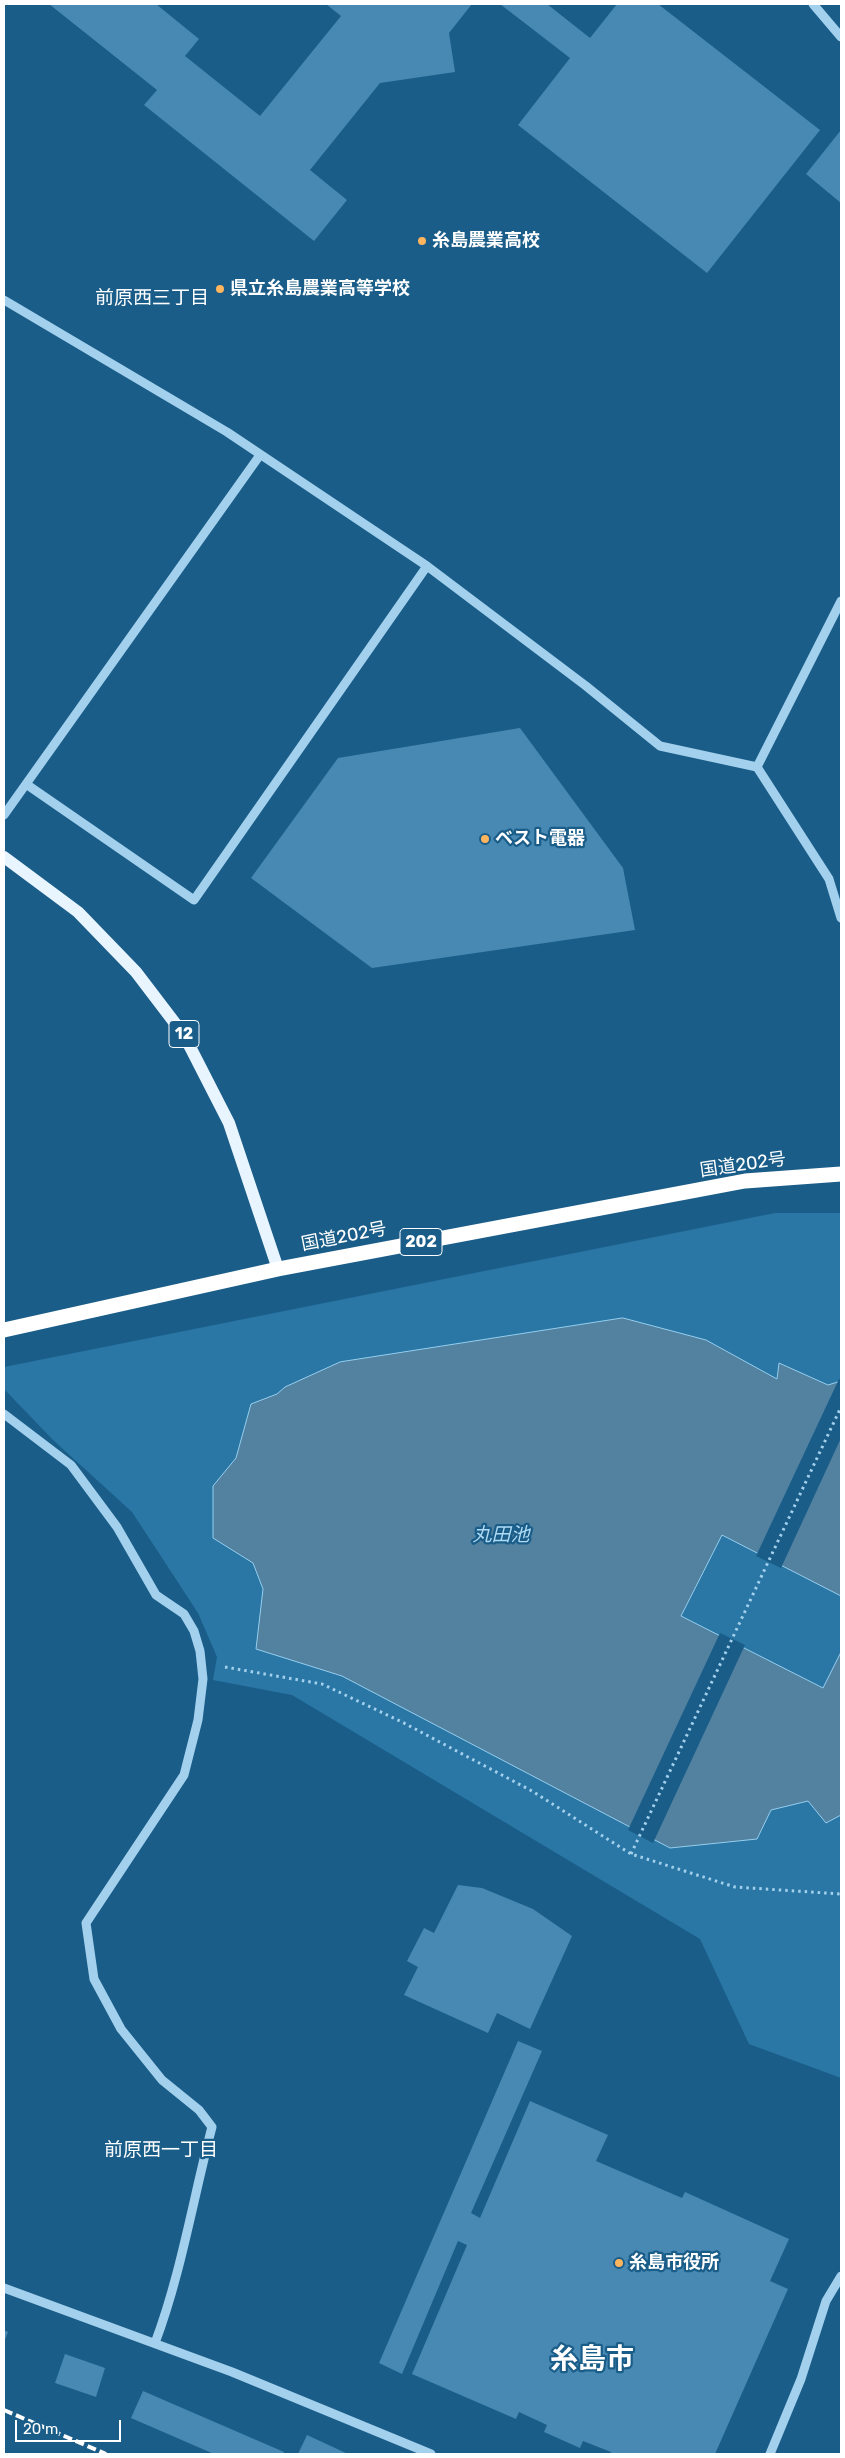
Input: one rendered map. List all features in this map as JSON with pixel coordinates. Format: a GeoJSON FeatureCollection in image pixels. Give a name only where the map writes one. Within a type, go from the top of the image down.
{"type":"FeatureCollection","features":[{"type":"Feature","properties":{"kind":"highway","name":"国道202号"},"geometry":{"type":"LineString","coordinates":[[4,1330],[278,1269],[745,1181],[841,1174]]}},
{"type":"Feature","properties":{"kind":"main road","name":"12"},"geometry":{"type":"LineString","coordinates":[[4,857],[78,912],[136,972],[184,1035],[229,1123],[278,1269]]}},
{"type":"Feature","properties":{"kind":"street"},"geometry":{"type":"LineString","coordinates":[[813,4],[841,37]]}},
{"type":"Feature","properties":{"kind":"street"},"geometry":{"type":"LineString","coordinates":[[4,300],[227,432],[427,566],[660,746],[757,767],[829,879],[841,918]]}},
{"type":"Feature","properties":{"kind":"street"},"geometry":{"type":"LineString","coordinates":[[4,815],[260,455]]}},
{"type":"Feature","properties":{"kind":"street"},"geometry":{"type":"LineString","coordinates":[[26,784],[194,900],[427,566]]}},
{"type":"Feature","properties":{"kind":"street"},"geometry":{"type":"LineString","coordinates":[[757,767],[841,601]]}},
{"type":"Feature","properties":{"kind":"street"},"geometry":{"type":"LineString","coordinates":[[4,1414],[71,1466],[117,1527],[156,1595],[184,1614],[194,1631],[202,1662],[203,1679],[198,1720],[184,1775],[86,1923],[94,1979],[121,2029],[162,2080],[199,2110],[212,2127],[183,2247],[155,2344]]}},
{"type":"Feature","properties":{"kind":"street"},"geometry":{"type":"LineString","coordinates":[[770,2454],[801,2379],[826,2301],[841,2276]]}},
{"type":"Feature","properties":{"kind":"street"},"geometry":{"type":"LineString","coordinates":[[4,2288],[232,2372],[431,2454]]}},
{"type":"Feature","properties":{"kind":"path"},"geometry":{"type":"LineString","coordinates":[[631,1854],[841,1408]]}},
{"type":"Feature","properties":{"kind":"path"},"geometry":{"type":"LineString","coordinates":[[202,1662],[322,1684],[402,1722],[532,1791],[631,1854],[736,1887],[841,1894]]}},
{"type":"Feature","properties":{"kind":"shaded area"},"geometry":{"type":"Polygon","coordinates":[[[775,1213],[841,1213],[841,2078],[749,2044],[700,1939],[292,1695],[213,1680],[217,1657],[198,1613],[132,1512],[53,1440],[4,1389],[4,1367],[775,1213]]]}},
{"type":"Feature","properties":{"kind":"water","name":"丸田池"},"geometry":{"type":"Polygon","coordinates":[[[623,1318],[706,1340],[777,1379],[779,1363],[828,1385],[841,1381],[841,1596],[722,1535],[681,1616],[823,1688],[841,1652],[841,1815],[826,1823],[808,1801],[771,1810],[757,1839],[670,1848],[342,1676],[256,1649],[263,1589],[253,1563],[213,1538],[213,1486],[236,1458],[251,1404],[277,1394],[285,1387],[340,1362],[623,1318]]]}},
{"type":"Feature","properties":{"kind":"pier"},"geometry":{"type":"Polygon","coordinates":[[[839,1379],[841,1379],[841,1438],[781,1568],[756,1556],[839,1379]]]}},
{"type":"Feature","properties":{"kind":"pier"},"geometry":{"type":"Polygon","coordinates":[[[720,1633],[745,1645],[653,1843],[628,1830],[720,1633]]]}},
{"type":"Feature","properties":{"kind":"building"},"geometry":{"type":"Polygon","coordinates":[[[49,4],[156,4],[199,39],[185,56],[260,116],[341,16],[326,4],[472,4],[449,33],[455,72],[380,83],[310,170],[347,200],[314,241],[144,105],[157,90],[49,4]]]}},
{"type":"Feature","properties":{"kind":"building"},"geometry":{"type":"Polygon","coordinates":[[[500,4],[547,4],[590,38],[617,4],[658,4],[820,130],[707,273],[518,125],[570,58],[500,4]]]}},
{"type":"Feature","properties":{"kind":"building"},"geometry":{"type":"Polygon","coordinates":[[[841,130],[841,203],[806,174],[841,130]]]}},
{"type":"Feature","properties":{"kind":"building"},"geometry":{"type":"Polygon","coordinates":[[[520,728],[623,868],[635,930],[372,968],[251,878],[338,758],[520,728]]]}},
{"type":"Feature","properties":{"kind":"building"},"geometry":{"type":"Polygon","coordinates":[[[458,1885],[482,1888],[533,1909],[572,1936],[530,2029],[497,2013],[488,2033],[404,1995],[418,1967],[407,1961],[424,1928],[434,1933],[458,1885]]]}},
{"type":"Feature","properties":{"kind":"building","name":"糸島市役所"},"geometry":{"type":"Polygon","coordinates":[[[518,2041],[542,2051],[471,2213],[480,2218],[530,2101],[608,2135],[596,2161],[682,2198],[685,2192],[789,2239],[770,2281],[788,2289],[715,2454],[610,2454],[611,2452],[583,2441],[580,2448],[544,2432],[547,2425],[519,2412],[516,2419],[412,2374],[467,2245],[458,2241],[402,2374],[379,2363],[518,2041]]]}},
{"type":"Feature","properties":{"kind":"building"},"geometry":{"type":"Polygon","coordinates":[[[4,2330],[8,2332],[4,2342],[4,2330]]]}},
{"type":"Feature","properties":{"kind":"building"},"geometry":{"type":"Polygon","coordinates":[[[65,2354],[105,2368],[96,2397],[55,2383],[65,2354]]]}},
{"type":"Feature","properties":{"kind":"building"},"geometry":{"type":"Polygon","coordinates":[[[143,2391],[284,2452],[283,2454],[214,2454],[131,2418],[143,2391]]]}},
{"type":"Feature","properties":{"kind":"building"},"geometry":{"type":"Polygon","coordinates":[[[307,2435],[348,2454],[298,2454],[307,2435]]]}},
{"type":"Feature","properties":{"kind":"railway"},"geometry":{"type":"LineString","coordinates":[[4,2410],[106,2454]]}},
{"type":"Feature","properties":{"kind":"place","name":"糸島農業高校"},"geometry":{"type":"Point","coordinates":[422,241]}},
{"type":"Feature","properties":{"kind":"place","name":"県立糸島農業高等学校"},"geometry":{"type":"Point","coordinates":[220,289]}},
{"type":"Feature","properties":{"kind":"place","name":"ベスト電器"},"geometry":{"type":"Point","coordinates":[485,839]}},
{"type":"Feature","properties":{"kind":"place","name":"糸島市役所"},"geometry":{"type":"Point","coordinates":[619,2263]}},
{"type":"Feature","properties":{"kind":"district","name":"前原西三丁目"},"geometry":{"type":"Point","coordinates":[152,299]}},
{"type":"Feature","properties":{"kind":"district","name":"前原西一丁目"},"geometry":{"type":"Point","coordinates":[161,2151]}},
{"type":"Feature","properties":{"kind":"district","name":"糸島市"},"geometry":{"type":"Point","coordinates":[592,2360]}}]}
